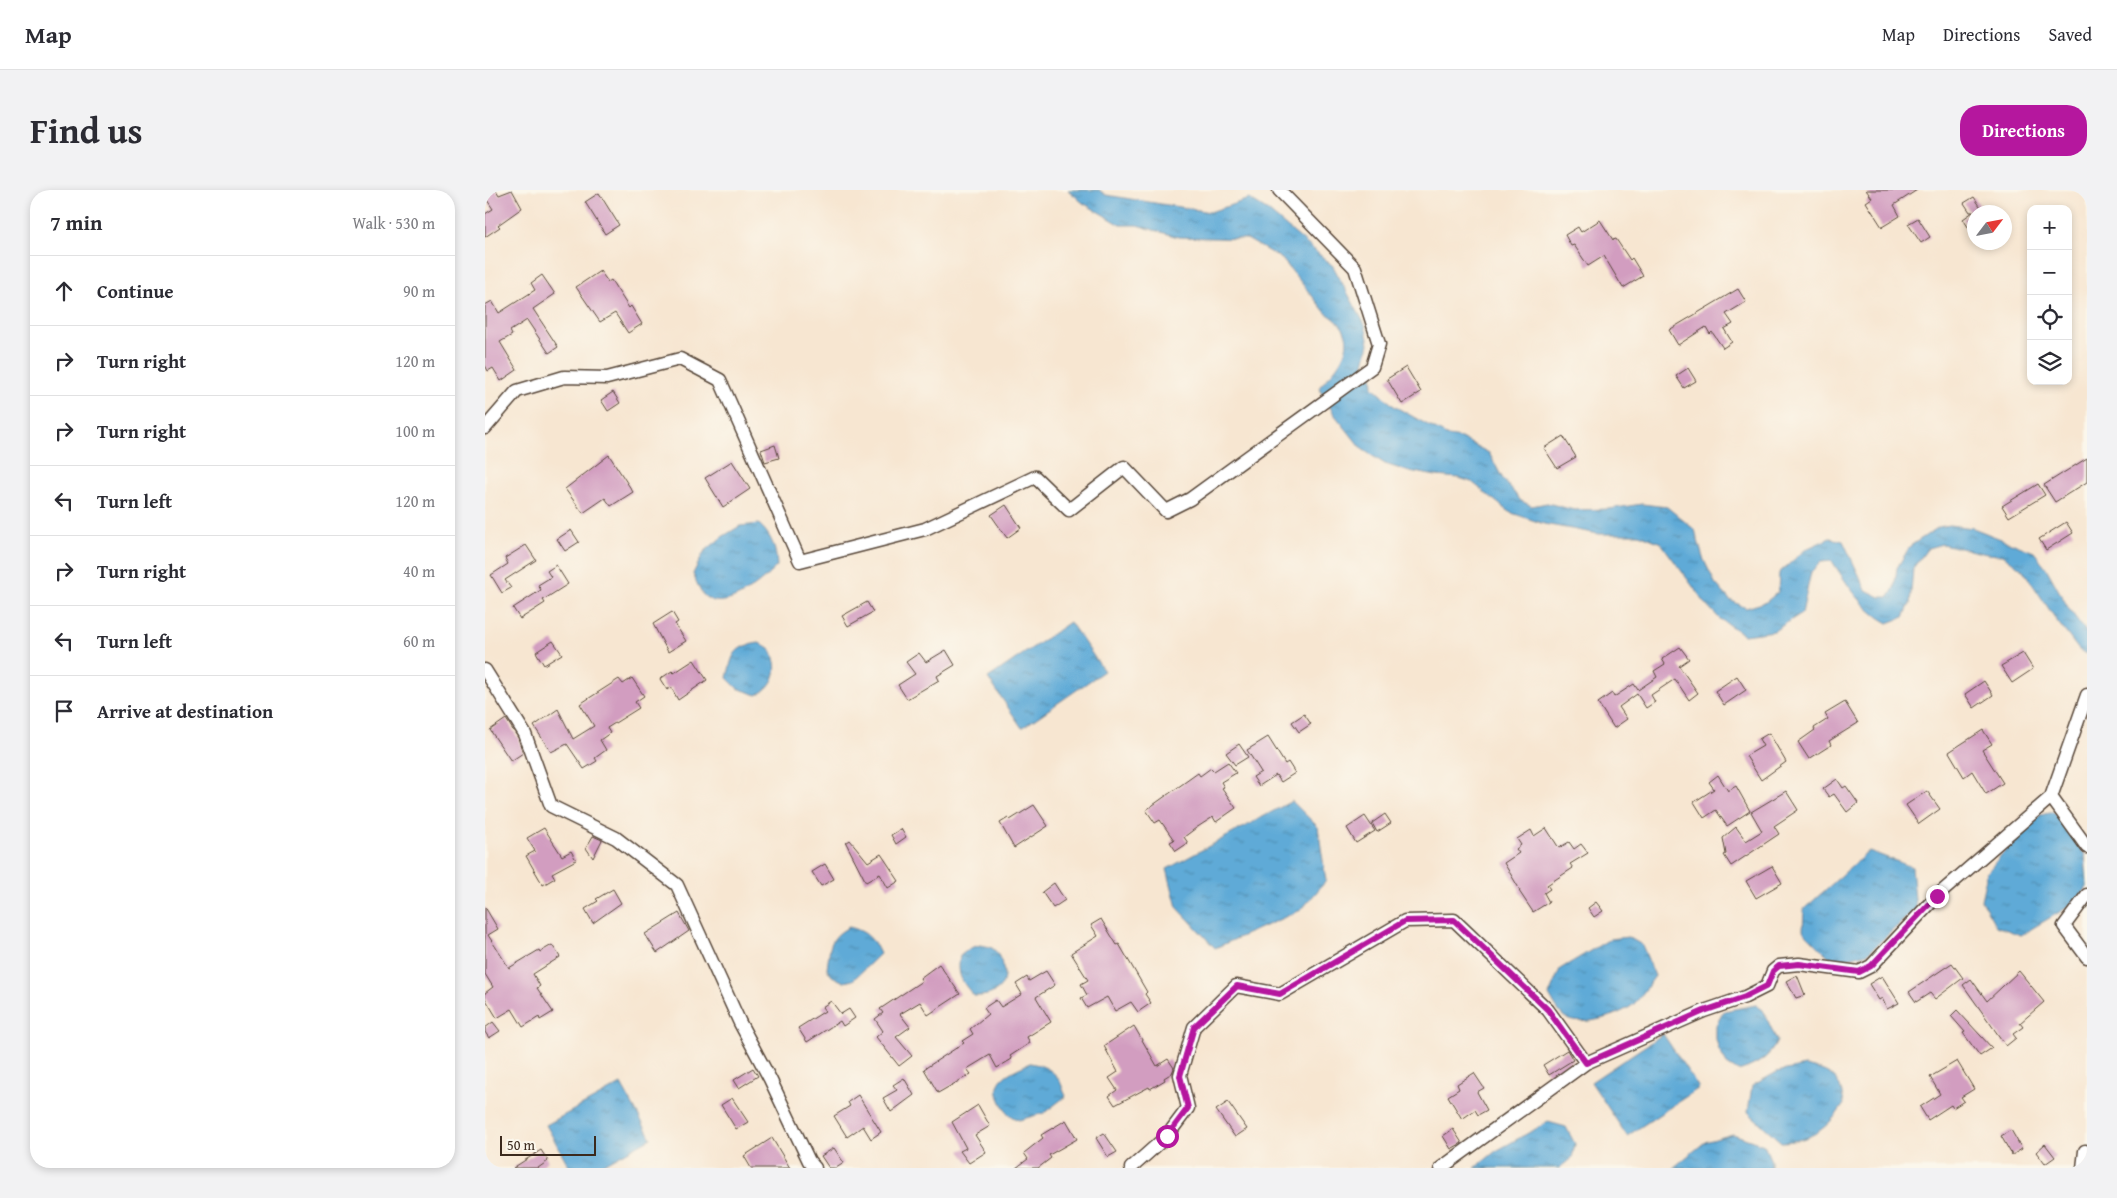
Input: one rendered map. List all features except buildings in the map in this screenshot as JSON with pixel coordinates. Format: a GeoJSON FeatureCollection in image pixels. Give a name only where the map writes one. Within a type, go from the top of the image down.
{"type":"FeatureCollection","features":[{"type":"Feature","properties":{"kind":"street"},"geometry":{"type":"LineString","coordinates":[[485,428],[517,392],[564,377],[607,378],[679,359],[721,380],[800,561],[925,529],[1035,476],[1069,510],[1123,467],[1166,511],[1190,499],[1354,382],[1372,367],[1379,344],[1355,268],[1279,190]]}},
{"type":"Feature","properties":{"kind":"street"},"geometry":{"type":"LineString","coordinates":[[485,670],[525,734],[551,806],[616,838],[677,885],[741,1023],[809,1161],[815,1168]]}},
{"type":"Feature","properties":{"kind":"street"},"geometry":{"type":"LineString","coordinates":[[1441,1168],[1586,1063],[1704,1011],[1745,997],[1767,986],[1773,971],[1779,966],[1799,964],[1859,972],[1871,966],[1937,896],[2051,797],[2087,695]]}},
{"type":"Feature","properties":{"kind":"street"},"geometry":{"type":"LineString","coordinates":[[2051,797],[2087,847]]}},
{"type":"Feature","properties":{"kind":"street"},"geometry":{"type":"LineString","coordinates":[[2087,895],[2064,926],[2087,958]]}},
{"type":"Feature","properties":{"kind":"street"},"geometry":{"type":"LineString","coordinates":[[1131,1168],[1167,1136],[1188,1108],[1180,1076],[1194,1027],[1237,986],[1280,994],[1405,921],[1454,920],[1548,1010],[1586,1063]]}},
{"type":"Feature","properties":{"kind":"street"},"geometry":{"type":"LineString","coordinates":[[2083,1168],[2085,1151],[2087,1152]]}},
{"type":"Feature","properties":{"kind":"water"},"geometry":{"type":"Polygon","coordinates":[[[1068,190],[1099,190],[1106,195],[1210,212],[1249,199],[1268,211],[1333,266],[1365,325],[1369,344],[1363,367],[1372,374],[1373,387],[1394,406],[1448,436],[1461,438],[1489,453],[1503,479],[1521,501],[1532,506],[1547,503],[1574,510],[1609,509],[1642,504],[1667,507],[1695,530],[1703,558],[1715,583],[1730,600],[1746,608],[1766,602],[1778,592],[1779,573],[1806,549],[1830,538],[1843,541],[1866,590],[1880,597],[1889,597],[1894,588],[1897,568],[1910,546],[1939,527],[1949,525],[1973,528],[2034,552],[2045,566],[2069,609],[2087,633],[2087,654],[2079,650],[2023,570],[2003,555],[1987,554],[1942,544],[1928,548],[1913,568],[1910,604],[1904,617],[1888,623],[1879,618],[1856,596],[1832,561],[1821,562],[1811,572],[1802,613],[1774,631],[1744,635],[1720,619],[1705,603],[1661,543],[1639,534],[1599,534],[1544,524],[1509,512],[1472,482],[1459,478],[1404,470],[1385,464],[1362,449],[1334,414],[1321,392],[1320,386],[1336,368],[1346,349],[1347,339],[1344,330],[1337,321],[1326,313],[1282,259],[1247,239],[1178,237],[1137,225],[1121,225],[1083,203],[1068,190]]]}},
{"type":"Feature","properties":{"kind":"water"},"geometry":{"type":"Polygon","coordinates":[[[759,524],[773,543],[777,566],[741,595],[730,600],[719,601],[709,599],[701,592],[693,574],[704,552],[722,537],[740,526],[759,524]]]}},
{"type":"Feature","properties":{"kind":"water"},"geometry":{"type":"Polygon","coordinates":[[[1070,622],[1104,671],[1022,728],[988,678],[1070,622]]]}},
{"type":"Feature","properties":{"kind":"water"},"geometry":{"type":"Polygon","coordinates":[[[759,643],[770,648],[776,668],[773,680],[769,686],[757,695],[737,688],[727,678],[735,653],[739,649],[759,643]]]}},
{"type":"Feature","properties":{"kind":"water"},"geometry":{"type":"Polygon","coordinates":[[[1292,801],[1318,827],[1326,881],[1301,910],[1215,948],[1177,907],[1167,869],[1292,801]]]}},
{"type":"Feature","properties":{"kind":"water"},"geometry":{"type":"Polygon","coordinates":[[[2054,812],[2069,830],[2085,855],[2087,887],[2068,907],[2021,935],[1996,926],[1981,900],[1987,873],[2012,841],[2040,815],[2054,812]]]}},
{"type":"Feature","properties":{"kind":"water"},"geometry":{"type":"Polygon","coordinates":[[[1869,851],[1912,867],[1916,909],[1868,953],[1834,962],[1803,931],[1804,909],[1869,851]]]}},
{"type":"Feature","properties":{"kind":"water"},"geometry":{"type":"Polygon","coordinates":[[[849,927],[868,936],[880,954],[853,980],[844,982],[832,976],[827,969],[831,944],[837,935],[849,927]]]}},
{"type":"Feature","properties":{"kind":"water"},"geometry":{"type":"Polygon","coordinates":[[[1628,937],[1642,945],[1655,976],[1640,998],[1628,1008],[1602,1019],[1583,1022],[1568,1019],[1562,1015],[1549,995],[1560,969],[1610,939],[1628,937]]]}},
{"type":"Feature","properties":{"kind":"water"},"geometry":{"type":"Polygon","coordinates":[[[980,945],[991,947],[997,952],[1004,976],[1000,988],[990,994],[974,996],[961,978],[959,963],[960,956],[970,948],[980,945]]]}},
{"type":"Feature","properties":{"kind":"water"},"geometry":{"type":"Polygon","coordinates":[[[1756,1005],[1763,1010],[1777,1041],[1766,1057],[1750,1067],[1738,1071],[1727,1064],[1719,1050],[1716,1039],[1716,1025],[1724,1011],[1756,1005]]]}},
{"type":"Feature","properties":{"kind":"water"},"geometry":{"type":"Polygon","coordinates":[[[1663,1034],[1699,1088],[1627,1136],[1591,1082],[1663,1034]]]}},
{"type":"Feature","properties":{"kind":"water"},"geometry":{"type":"Polygon","coordinates":[[[1030,1063],[1050,1070],[1060,1082],[1066,1096],[1044,1113],[1019,1120],[1011,1116],[1005,1109],[998,1095],[998,1088],[1000,1082],[1009,1073],[1030,1063]]]}},
{"type":"Feature","properties":{"kind":"water"},"geometry":{"type":"Polygon","coordinates":[[[1805,1066],[1828,1073],[1833,1077],[1840,1087],[1844,1104],[1832,1120],[1818,1132],[1802,1139],[1781,1142],[1748,1112],[1752,1086],[1777,1072],[1805,1066]]]}},
{"type":"Feature","properties":{"kind":"water"},"geometry":{"type":"Polygon","coordinates":[[[621,1084],[651,1138],[597,1168],[570,1168],[546,1125],[621,1084]]]}},
{"type":"Feature","properties":{"kind":"water"},"geometry":{"type":"Polygon","coordinates":[[[1548,1122],[1566,1127],[1575,1144],[1572,1158],[1559,1168],[1475,1168],[1496,1151],[1548,1122]]]}},
{"type":"Feature","properties":{"kind":"water"},"geometry":{"type":"Polygon","coordinates":[[[1733,1134],[1764,1145],[1771,1161],[1771,1168],[1673,1168],[1705,1142],[1733,1134]]]}},
{"type":"Feature","properties":{"kind":"route"},"geometry":{"type":"LineString","coordinates":[[1167,1136],[1188,1108],[1180,1076],[1194,1027],[1237,986],[1280,994],[1405,921],[1454,920],[1548,1010],[1586,1063],[1704,1011],[1745,997],[1767,986],[1773,971],[1779,966],[1799,964],[1859,972],[1871,966],[1937,896]]}}]}
